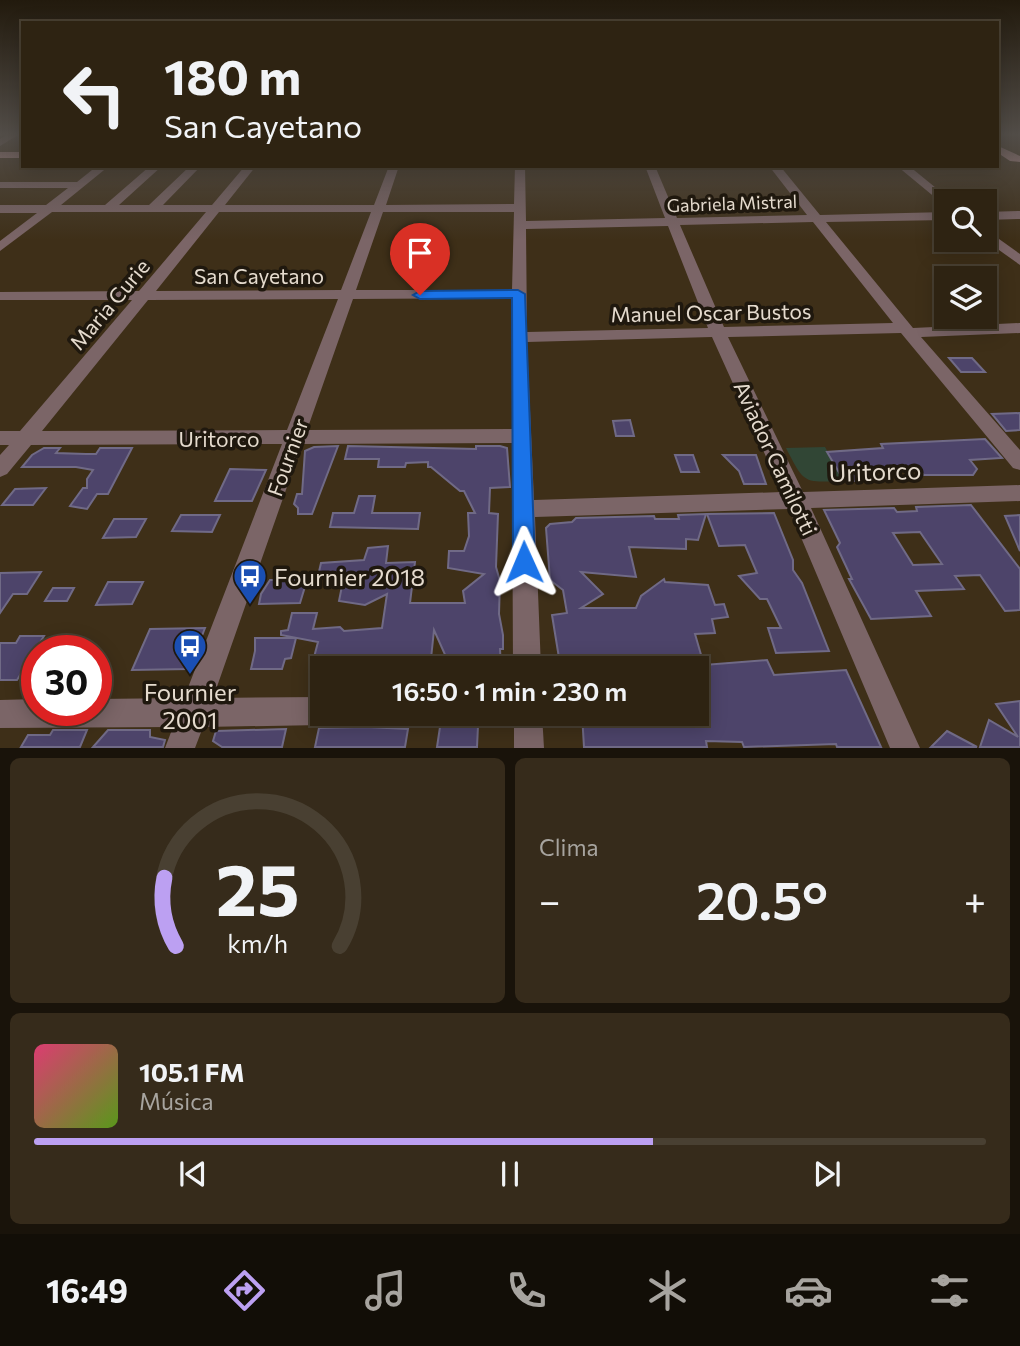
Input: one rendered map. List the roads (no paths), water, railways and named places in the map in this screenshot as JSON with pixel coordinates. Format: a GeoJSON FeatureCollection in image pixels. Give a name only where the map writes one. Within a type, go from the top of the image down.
{"type":"FeatureCollection","features":[{"type":"Feature","properties":{"kind":"street"},"geometry":{"type":"LineString","coordinates":[[0,247],[99,170]]}},
{"type":"Feature","properties":{"kind":"street"},"geometry":{"type":"LineString","coordinates":[[108,209],[153,170]]}},
{"type":"Feature","properties":{"kind":"street"},"geometry":{"type":"LineString","coordinates":[[152,209],[192,170]]}},
{"type":"Feature","properties":{"kind":"street","name":"Maria Curie"},"geometry":{"type":"LineString","coordinates":[[0,469],[248,170]]}},
{"type":"Feature","properties":{"kind":"street","name":"Fournier"},"geometry":{"type":"LineString","coordinates":[[180,747],[393,170]]}},
{"type":"Feature","properties":{"kind":"street"},"geometry":{"type":"LineString","coordinates":[[520,170],[518,294],[527,656]]}},
{"type":"Feature","properties":{"kind":"street","name":"Aviador Camilotti"},"geometry":{"type":"LineString","coordinates":[[652,170],[718,333],[796,500],[905,747]]}},
{"type":"Feature","properties":{"kind":"street"},"geometry":{"type":"LineString","coordinates":[[777,170],[907,330],[1020,463]]}},
{"type":"Feature","properties":{"kind":"street"},"geometry":{"type":"LineString","coordinates":[[907,170],[934,192]]}},
{"type":"Feature","properties":{"kind":"street"},"geometry":{"type":"LineString","coordinates":[[0,185],[80,185]]}},
{"type":"Feature","properties":{"kind":"street","name":"Gabriela Mistral"},"geometry":{"type":"LineString","coordinates":[[0,209],[379,208],[675,222],[934,216]]}},
{"type":"Feature","properties":{"kind":"street"},"geometry":{"type":"LineString","coordinates":[[997,216],[1020,215]]}},
{"type":"Feature","properties":{"kind":"street"},"geometry":{"type":"LineString","coordinates":[[997,243],[1020,261]]}},
{"type":"Feature","properties":{"kind":"street","name":"San Cayetano"},"geometry":{"type":"LineString","coordinates":[[0,296],[518,294]]}},
{"type":"Feature","properties":{"kind":"street","name":"Manuel Oscar Bustos"},"geometry":{"type":"LineString","coordinates":[[519,337],[1020,328]]}},
{"type":"Feature","properties":{"kind":"street","name":"Uritorco"},"geometry":{"type":"LineString","coordinates":[[0,438],[521,436]]}},
{"type":"Feature","properties":{"kind":"street","name":"Uritorco"},"geometry":{"type":"LineString","coordinates":[[523,509],[1020,493]]}},
{"type":"Feature","properties":{"kind":"street"},"geometry":{"type":"LineString","coordinates":[[0,715],[310,711]]}},
{"type":"Feature","properties":{"kind":"street"},"geometry":{"type":"LineString","coordinates":[[528,726],[529,747]]}},
{"type":"Feature","properties":{"kind":"place","name":"Fournier 2018"},"geometry":{"type":"Point","coordinates":[250,606]}},
{"type":"Feature","properties":{"kind":"place","name":"Fournier 2001"},"geometry":{"type":"Point","coordinates":[190,676]}}]}
